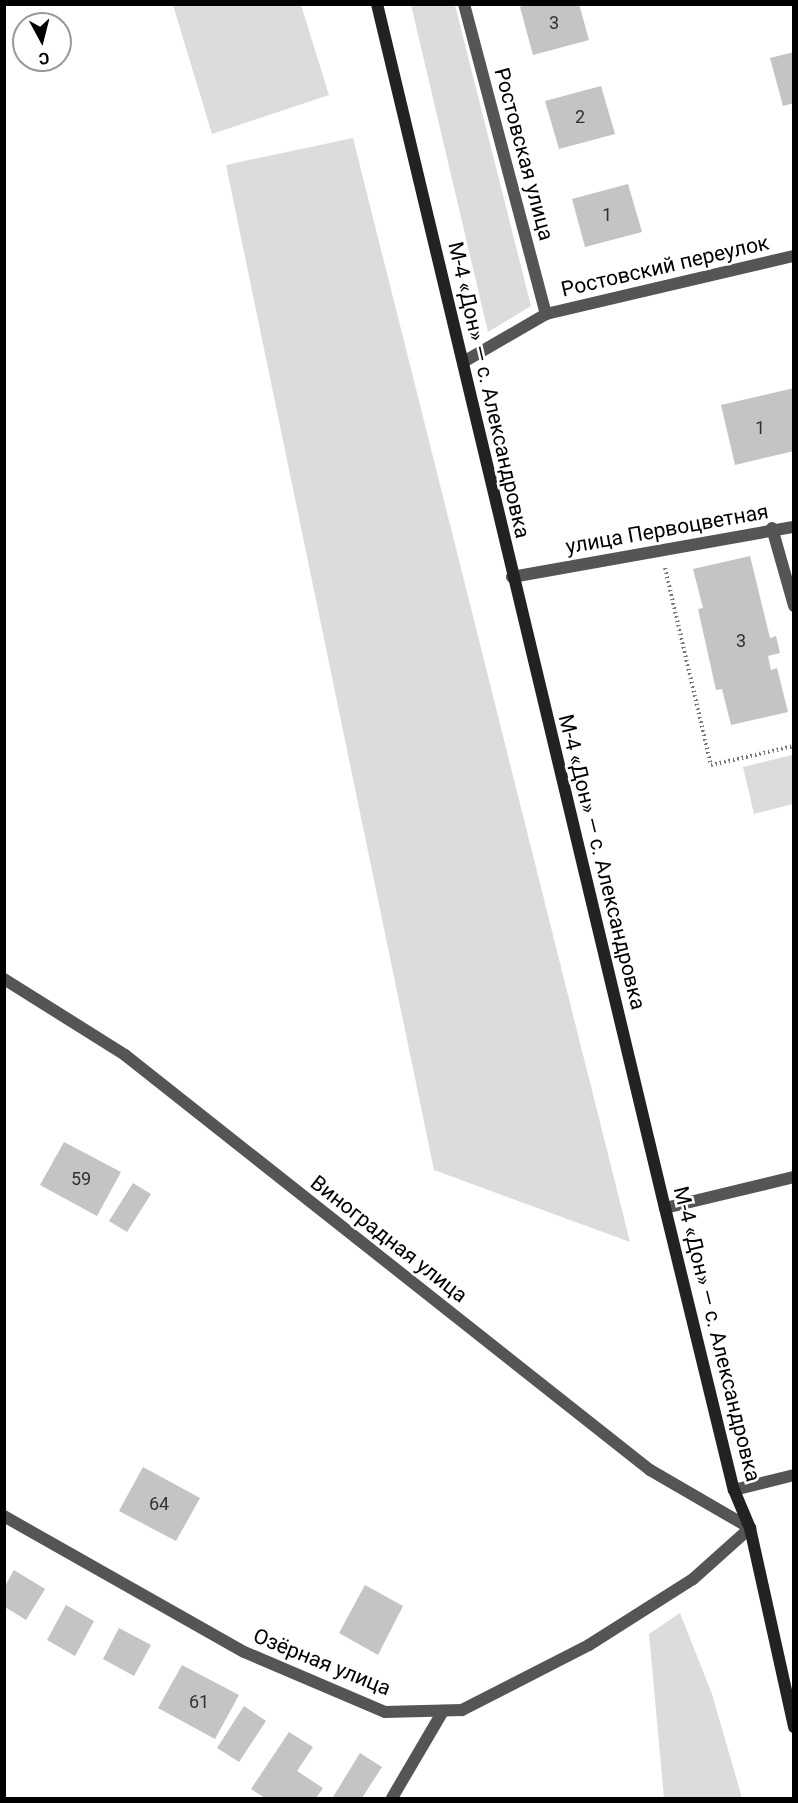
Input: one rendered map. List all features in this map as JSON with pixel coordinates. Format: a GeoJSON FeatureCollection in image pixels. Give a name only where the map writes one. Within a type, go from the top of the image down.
{"type":"FeatureCollection","features":[{"type":"Feature","properties":{"kind":"main road","name":"М-4 «Дон» — с. Александровка"},"geometry":{"type":"LineString","coordinates":[[377,4],[465,361],[512,577],[734,1490],[750,1528],[794,1727]]}},
{"type":"Feature","properties":{"kind":"street","name":"Ростовская улица"},"geometry":{"type":"LineString","coordinates":[[464,4],[546,314]]}},
{"type":"Feature","properties":{"kind":"street","name":"Ростовский переулок"},"geometry":{"type":"LineString","coordinates":[[465,361],[546,314],[794,256]]}},
{"type":"Feature","properties":{"kind":"street","name":"улица Первоцветная"},"geometry":{"type":"LineString","coordinates":[[512,577],[772,528],[794,527]]}},
{"type":"Feature","properties":{"kind":"street"},"geometry":{"type":"LineString","coordinates":[[772,528],[794,606]]}},
{"type":"Feature","properties":{"kind":"street","name":"Виноградная улица"},"geometry":{"type":"LineString","coordinates":[[4,979],[125,1055],[650,1470],[750,1528]]}},
{"type":"Feature","properties":{"kind":"street"},"geometry":{"type":"LineString","coordinates":[[665,1208],[794,1177]]}},
{"type":"Feature","properties":{"kind":"street"},"geometry":{"type":"LineString","coordinates":[[734,1490],[794,1475]]}},
{"type":"Feature","properties":{"kind":"street","name":"Озёрная улица"},"geometry":{"type":"LineString","coordinates":[[4,1516],[244,1652],[385,1712],[462,1710],[589,1645],[693,1579],[750,1528]]}},
{"type":"Feature","properties":{"kind":"street"},"geometry":{"type":"LineString","coordinates":[[392,1798],[443,1711]]}},
{"type":"Feature","properties":{"kind":"path"},"geometry":{"type":"LineString","coordinates":[[660,550],[711,765],[794,746]]}},
{"type":"Feature","properties":{"kind":"shaded area"},"geometry":{"type":"Polygon","coordinates":[[[173,5],[301,5],[329,95],[212,134],[173,5]]]}},
{"type":"Feature","properties":{"kind":"shaded area"},"geometry":{"type":"Polygon","coordinates":[[[411,5],[455,5],[531,306],[488,332],[411,5]]]}},
{"type":"Feature","properties":{"kind":"shaded area"},"geometry":{"type":"Polygon","coordinates":[[[353,138],[630,1242],[434,1170],[226,165],[353,138]]]}},
{"type":"Feature","properties":{"kind":"shaded area"},"geometry":{"type":"Polygon","coordinates":[[[792,755],[793,804],[754,814],[743,767],[792,755]]]}},
{"type":"Feature","properties":{"kind":"shaded area"},"geometry":{"type":"Polygon","coordinates":[[[680,1613],[712,1694],[742,1798],[664,1798],[649,1634],[680,1613]]]}},
{"type":"Feature","properties":{"kind":"building"},"geometry":{"type":"Polygon","coordinates":[[[528,4],[579,4],[589,40],[533,55],[520,7],[528,4]]]}},
{"type":"Feature","properties":{"kind":"building"},"geometry":{"type":"Polygon","coordinates":[[[794,52],[794,103],[783,106],[770,58],[794,52]]]}},
{"type":"Feature","properties":{"kind":"building"},"geometry":{"type":"Polygon","coordinates":[[[601,86],[615,134],[559,149],[545,101],[601,86]]]}},
{"type":"Feature","properties":{"kind":"building"},"geometry":{"type":"Polygon","coordinates":[[[628,184],[642,232],[585,247],[572,199],[628,184]]]}},
{"type":"Feature","properties":{"kind":"building"},"geometry":{"type":"Polygon","coordinates":[[[794,388],[794,451],[735,465],[721,405],[794,388]]]}},
{"type":"Feature","properties":{"kind":"building"},"geometry":{"type":"Polygon","coordinates":[[[750,556],[770,638],[776,636],[780,653],[768,656],[771,670],[777,668],[788,712],[731,725],[722,689],[716,690],[698,609],[703,608],[693,569],[750,556]]]}},
{"type":"Feature","properties":{"kind":"building"},"geometry":{"type":"Polygon","coordinates":[[[64,1142],[121,1172],[97,1216],[40,1185],[64,1142]]]}},
{"type":"Feature","properties":{"kind":"building"},"geometry":{"type":"Polygon","coordinates":[[[133,1183],[151,1194],[127,1232],[109,1221],[133,1183]]]}},
{"type":"Feature","properties":{"kind":"building"},"geometry":{"type":"Polygon","coordinates":[[[143,1467],[200,1498],[176,1541],[119,1511],[143,1467]]]}},
{"type":"Feature","properties":{"kind":"building"},"geometry":{"type":"Polygon","coordinates":[[[14,1570],[45,1589],[26,1620],[5,1607],[5,1586],[14,1570]]]}},
{"type":"Feature","properties":{"kind":"building"},"geometry":{"type":"Polygon","coordinates":[[[365,1585],[403,1606],[378,1655],[339,1633],[365,1585]]]}},
{"type":"Feature","properties":{"kind":"building"},"geometry":{"type":"Polygon","coordinates":[[[66,1605],[94,1621],[75,1656],[47,1640],[66,1605]]]}},
{"type":"Feature","properties":{"kind":"building"},"geometry":{"type":"Polygon","coordinates":[[[119,1628],[151,1645],[134,1676],[103,1659],[119,1628]]]}},
{"type":"Feature","properties":{"kind":"building"},"geometry":{"type":"Polygon","coordinates":[[[182,1665],[239,1695],[215,1739],[158,1708],[182,1665]]]}},
{"type":"Feature","properties":{"kind":"building"},"geometry":{"type":"Polygon","coordinates":[[[244,1706],[266,1721],[239,1762],[217,1748],[244,1706]]]}},
{"type":"Feature","properties":{"kind":"building"},"geometry":{"type":"Polygon","coordinates":[[[289,1732],[313,1747],[297,1771],[323,1788],[316,1798],[265,1798],[251,1789],[289,1732]]]}},
{"type":"Feature","properties":{"kind":"building"},"geometry":{"type":"Polygon","coordinates":[[[360,1753],[382,1767],[362,1798],[333,1797],[360,1753]]]}}]}
